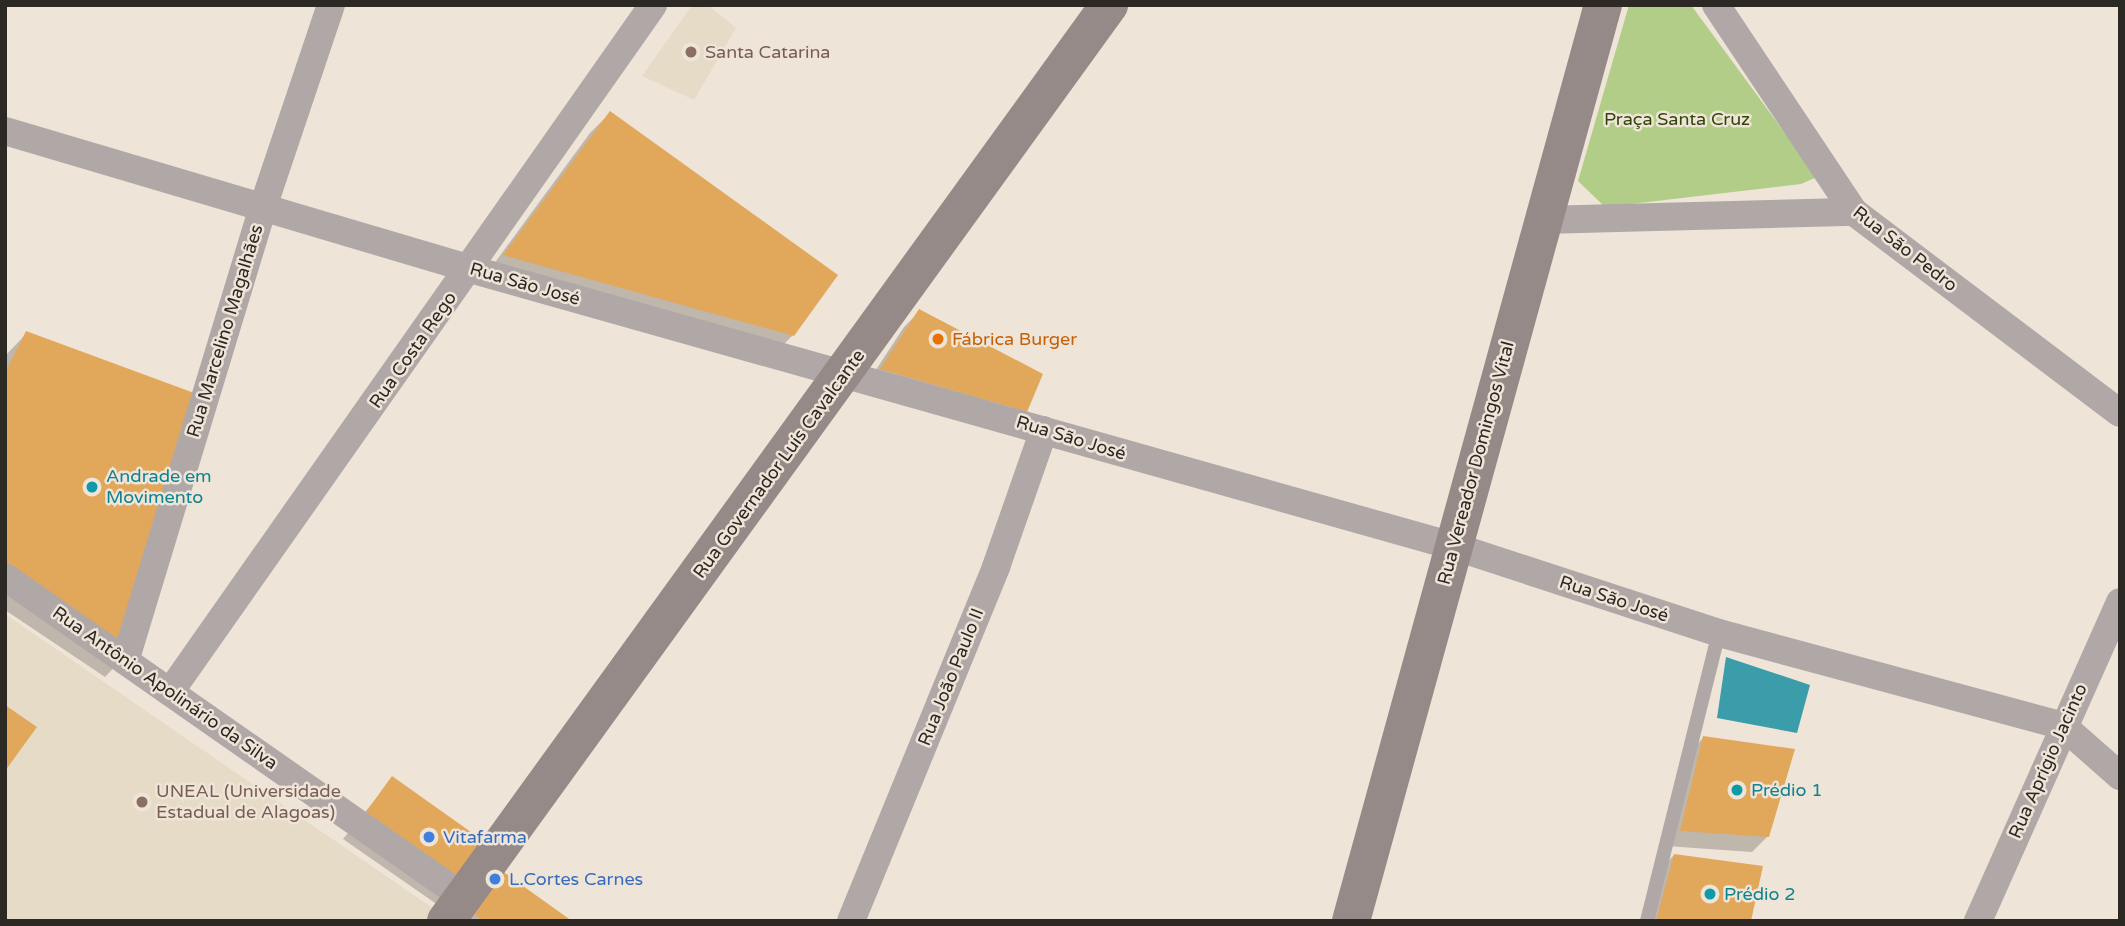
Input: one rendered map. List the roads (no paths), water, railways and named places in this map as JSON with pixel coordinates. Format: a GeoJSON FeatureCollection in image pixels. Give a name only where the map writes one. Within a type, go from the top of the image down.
{"type":"FeatureCollection","features":[{"type":"Feature","properties":{"kind":"street","name":"Rua Marcelino Magalhães"},"geometry":{"type":"LineString","coordinates":[[126,658],[263,207],[331,5]]}},
{"type":"Feature","properties":{"kind":"street","name":"Rua Governador Luís Cavalcante"},"geometry":{"type":"LineString","coordinates":[[454,908],[499,852],[1109,5]]}},
{"type":"Feature","properties":{"kind":"street","name":"Rua Vereador Domingos Vital"},"geometry":{"type":"LineString","coordinates":[[1351,921],[1603,5]]}},
{"type":"Feature","properties":{"kind":"street","name":"Rua São Pedro"},"geometry":{"type":"LineString","coordinates":[[1716,5],[1854,212],[2120,412]]}},
{"type":"Feature","properties":{"kind":"street","name":"Rua Costa Rego"},"geometry":{"type":"LineString","coordinates":[[170,692],[470,269],[647,7]]}},
{"type":"Feature","properties":{"kind":"street","name":"Rua São José"},"geometry":{"type":"LineString","coordinates":[[5,131],[470,269],[1452,546],[1719,633],[2063,726],[2120,776]]}},
{"type":"Feature","properties":{"kind":"street"},"geometry":{"type":"LineString","coordinates":[[1542,220],[1854,212]]}},
{"type":"Feature","properties":{"kind":"street","name":"Rua João Paulo II"},"geometry":{"type":"LineString","coordinates":[[851,921],[996,567],[1044,430]]}},
{"type":"Feature","properties":{"kind":"street","name":"Rua Antônio Apolinário da Silva"},"geometry":{"type":"LineString","coordinates":[[5,577],[126,658],[454,908]]}},
{"type":"Feature","properties":{"kind":"street","name":"Rua Aprígio Jacinto"},"geometry":{"type":"LineString","coordinates":[[1978,921],[2120,602]]}},
{"type":"Feature","properties":{"kind":"lane"},"geometry":{"type":"LineString","coordinates":[[1647,921],[1719,633]]}},
{"type":"Feature","properties":{"kind":"water"},"geometry":{"type":"Polygon","coordinates":[[[1726,657],[1810,685],[1797,733],[1717,718],[1726,657]]]}},
{"type":"Feature","properties":{"kind":"place","name":"Santa Catarina"},"geometry":{"type":"Point","coordinates":[691,52]}},
{"type":"Feature","properties":{"kind":"place","name":"Fábrica Burger"},"geometry":{"type":"Point","coordinates":[938,339]}},
{"type":"Feature","properties":{"kind":"place","name":"Andrade em Movimento"},"geometry":{"type":"Point","coordinates":[92,487]}},
{"type":"Feature","properties":{"kind":"place","name":"Prédio 1"},"geometry":{"type":"Point","coordinates":[1737,790]}},
{"type":"Feature","properties":{"kind":"place","name":"UNEAL (Universidade Estadual de Alagoas)"},"geometry":{"type":"Point","coordinates":[142,802]}},
{"type":"Feature","properties":{"kind":"place","name":"Vitafarma"},"geometry":{"type":"Point","coordinates":[429,837]}},
{"type":"Feature","properties":{"kind":"place","name":"L.Cortes Carnes"},"geometry":{"type":"Point","coordinates":[495,879]}},
{"type":"Feature","properties":{"kind":"place","name":"Prédio 2"},"geometry":{"type":"Point","coordinates":[1710,894]}},
{"type":"Feature","properties":{"kind":"park label","name":"Praça Santa Cruz"},"geometry":{"type":"Point","coordinates":[1677,119]}}]}
